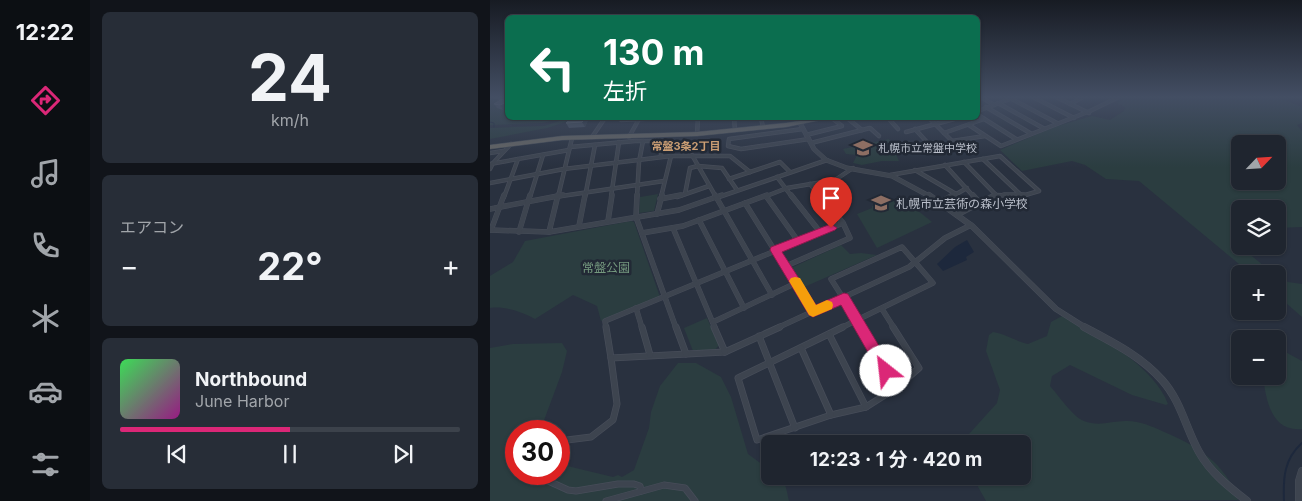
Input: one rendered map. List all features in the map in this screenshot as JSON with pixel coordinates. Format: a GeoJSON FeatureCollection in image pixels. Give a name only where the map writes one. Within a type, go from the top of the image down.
{"type":"FeatureCollection","features":[{"type":"Feature","properties":{"kind":"highway"},"geometry":{"type":"LineString","coordinates":[[490,147],[572,138],[697,134],[763,127],[797,120]]}},
{"type":"Feature","properties":{"kind":"street"},"geometry":{"type":"LineString","coordinates":[[592,137],[603,120]]}},
{"type":"Feature","properties":{"kind":"street"},"geometry":{"type":"LineString","coordinates":[[629,137],[638,120]]}},
{"type":"Feature","properties":{"kind":"street"},"geometry":{"type":"LineString","coordinates":[[697,134],[698,120]]}},
{"type":"Feature","properties":{"kind":"street"},"geometry":{"type":"LineString","coordinates":[[734,120],[735,130]]}},
{"type":"Feature","properties":{"kind":"street"},"geometry":{"type":"LineString","coordinates":[[762,120],[763,127]]}},
{"type":"Feature","properties":{"kind":"street"},"geometry":{"type":"LineString","coordinates":[[799,120],[818,153],[827,160],[853,168],[890,175],[939,203],[971,225],[1056,309],[1071,320],[1125,348],[1156,373],[1171,390],[1200,454],[1226,483],[1247,501]]}},
{"type":"Feature","properties":{"kind":"street"},"geometry":{"type":"LineString","coordinates":[[835,120],[842,126],[807,136],[759,147],[741,149],[728,146],[729,139],[757,135],[807,136],[870,128],[879,136]]}},
{"type":"Feature","properties":{"kind":"street"},"geometry":{"type":"LineString","coordinates":[[850,120],[862,130]]}},
{"type":"Feature","properties":{"kind":"street"},"geometry":{"type":"LineString","coordinates":[[890,120],[898,129]]}},
{"type":"Feature","properties":{"kind":"street"},"geometry":{"type":"LineString","coordinates":[[915,129],[935,151],[958,147],[931,120]]}},
{"type":"Feature","properties":{"kind":"street"},"geometry":{"type":"LineString","coordinates":[[906,132],[947,120]]}},
{"type":"Feature","properties":{"kind":"street"},"geometry":{"type":"LineString","coordinates":[[944,133],[980,120]]}},
{"type":"Feature","properties":{"kind":"street"},"geometry":{"type":"LineString","coordinates":[[986,120],[1016,139]]}},
{"type":"Feature","properties":{"kind":"street"},"geometry":{"type":"LineString","coordinates":[[1007,120],[1030,134]]}},
{"type":"Feature","properties":{"kind":"street"},"geometry":{"type":"LineString","coordinates":[[1028,120],[1043,128]]}},
{"type":"Feature","properties":{"kind":"street"},"geometry":{"type":"LineString","coordinates":[[1051,120],[1057,124]]}},
{"type":"Feature","properties":{"kind":"street"},"geometry":{"type":"LineString","coordinates":[[968,125],[1001,146],[1043,128],[1068,120]]}},
{"type":"Feature","properties":{"kind":"street"},"geometry":{"type":"LineString","coordinates":[[757,135],[759,147]]}},
{"type":"Feature","properties":{"kind":"street"},"geometry":{"type":"LineString","coordinates":[[952,141],[985,136]]}},
{"type":"Feature","properties":{"kind":"street"},"geometry":{"type":"LineString","coordinates":[[549,232],[572,138]]}},
{"type":"Feature","properties":{"kind":"street"},"geometry":{"type":"LineString","coordinates":[[643,141],[636,217],[686,354]]}},
{"type":"Feature","properties":{"kind":"street"},"geometry":{"type":"LineString","coordinates":[[491,164],[543,155],[569,148],[619,142],[662,141],[661,156]]}},
{"type":"Feature","properties":{"kind":"street"},"geometry":{"type":"LineString","coordinates":[[608,222],[619,142]]}},
{"type":"Feature","properties":{"kind":"street"},"geometry":{"type":"LineString","coordinates":[[490,169],[491,164],[511,144]]}},
{"type":"Feature","properties":{"kind":"street"},"geometry":{"type":"LineString","coordinates":[[579,226],[595,144]]}},
{"type":"Feature","properties":{"kind":"street"},"geometry":{"type":"LineString","coordinates":[[490,154],[504,151]]}},
{"type":"Feature","properties":{"kind":"street"},"geometry":{"type":"LineString","coordinates":[[519,232],[543,155]]}},
{"type":"Feature","properties":{"kind":"street"},"geometry":{"type":"LineString","coordinates":[[692,155],[772,296]]}},
{"type":"Feature","properties":{"kind":"street"},"geometry":{"type":"LineString","coordinates":[[490,183],[564,169],[661,156],[730,156],[750,172]]}},
{"type":"Feature","properties":{"kind":"street"},"geometry":{"type":"LineString","coordinates":[[657,214],[671,156]]}},
{"type":"Feature","properties":{"kind":"street"},"geometry":{"type":"LineString","coordinates":[[890,175],[1003,157],[1039,190],[1022,196],[996,195],[957,215]]}},
{"type":"Feature","properties":{"kind":"street"},"geometry":{"type":"LineString","coordinates":[[518,159],[491,230],[549,232],[679,210],[827,160]]}},
{"type":"Feature","properties":{"kind":"street"},"geometry":{"type":"LineString","coordinates":[[983,159],[1022,196]]}},
{"type":"Feature","properties":{"kind":"street"},"geometry":{"type":"LineString","coordinates":[[729,179],[780,162],[790,172]]}},
{"type":"Feature","properties":{"kind":"street"},"geometry":{"type":"LineString","coordinates":[[964,162],[996,195]]}},
{"type":"Feature","properties":{"kind":"street"},"geometry":{"type":"LineString","coordinates":[[945,165],[980,202]]}},
{"type":"Feature","properties":{"kind":"street"},"geometry":{"type":"LineString","coordinates":[[685,194],[690,168],[698,166],[722,168],[737,190]]}},
{"type":"Feature","properties":{"kind":"street"},"geometry":{"type":"LineString","coordinates":[[642,233],[673,228],[699,220],[787,188],[836,180],[853,168]]}},
{"type":"Feature","properties":{"kind":"street"},"geometry":{"type":"LineString","coordinates":[[915,170],[956,194]]}},
{"type":"Feature","properties":{"kind":"street"},"geometry":{"type":"LineString","coordinates":[[777,177],[820,232]]}},
{"type":"Feature","properties":{"kind":"street"},"geometry":{"type":"LineString","coordinates":[[490,209],[558,196],[664,181]]}},
{"type":"Feature","properties":{"kind":"street"},"geometry":{"type":"LineString","coordinates":[[786,266],[850,238],[843,223],[810,184]]}},
{"type":"Feature","properties":{"kind":"street"},"geometry":{"type":"LineString","coordinates":[[660,199],[685,194],[709,186]]}},
{"type":"Feature","properties":{"kind":"street"},"geometry":{"type":"LineString","coordinates":[[939,203],[967,188]]}},
{"type":"Feature","properties":{"kind":"street"},"geometry":{"type":"LineString","coordinates":[[766,196],[798,241]]}},
{"type":"Feature","properties":{"kind":"street"},"geometry":{"type":"LineString","coordinates":[[745,203],[813,312]]}},
{"type":"Feature","properties":{"kind":"street"},"geometry":{"type":"LineString","coordinates":[[699,220],[744,308]]}},
{"type":"Feature","properties":{"kind":"street"},"geometry":{"type":"LineString","coordinates":[[570,439],[591,436],[613,420],[616,413],[617,404],[605,321],[843,223]]}},
{"type":"Feature","properties":{"kind":"street"},"geometry":{"type":"LineString","coordinates":[[611,358],[650,355],[719,354],[725,352],[844,298],[915,263],[945,238],[971,225]]}},
{"type":"Feature","properties":{"kind":"street"},"geometry":{"type":"LineString","coordinates":[[673,228],[725,352]]}},
{"type":"Feature","properties":{"kind":"street"},"geometry":{"type":"LineString","coordinates":[[882,309],[918,368],[896,388],[866,407],[831,416],[757,440],[738,378],[858,321],[933,283],[902,247],[831,279],[858,321],[896,388]]}},
{"type":"Feature","properties":{"kind":"street"},"geometry":{"type":"LineString","coordinates":[[713,322],[772,296],[796,283]]}},
{"type":"Feature","properties":{"kind":"street"},"geometry":{"type":"LineString","coordinates":[[636,308],[650,355]]}},
{"type":"Feature","properties":{"kind":"street"},"geometry":{"type":"LineString","coordinates":[[830,334],[866,407]]}},
{"type":"Feature","properties":{"kind":"street"},"geometry":{"type":"LineString","coordinates":[[759,336],[771,362],[795,428]]}},
{"type":"Feature","properties":{"kind":"street"},"geometry":{"type":"LineString","coordinates":[[801,348],[831,416]]}},
{"type":"Feature","properties":{"kind":"street"},"geometry":{"type":"LineString","coordinates":[[1299,501],[1299,481],[1302,471]]}},
{"type":"Feature","properties":{"kind":"street"},"geometry":{"type":"LineString","coordinates":[[557,485],[576,492],[626,483],[637,484],[640,486],[640,491]]}},
{"type":"Feature","properties":{"kind":"street"},"geometry":{"type":"LineString","coordinates":[[606,501],[664,485],[678,485],[685,488],[695,501]]}},
{"type":"Feature","properties":{"kind":"green space"},"geometry":{"type":"Polygon","coordinates":[[[490,120],[553,120],[543,123],[490,125],[490,120]]]}},
{"type":"Feature","properties":{"kind":"green space"},"geometry":{"type":"Polygon","coordinates":[[[561,120],[571,120],[547,128],[490,139],[490,128],[544,126],[561,120]]]}},
{"type":"Feature","properties":{"kind":"green space"},"geometry":{"type":"Polygon","coordinates":[[[1077,120],[1302,120],[1302,123],[1297,125],[1302,131],[1302,227],[1286,228],[1286,200],[1231,200],[1231,255],[1251,255],[1263,265],[1240,265],[1139,181],[1106,179],[1085,165],[1072,161],[1022,171],[1000,150],[1054,127],[1077,120]]]}},
{"type":"Feature","properties":{"kind":"green space"},"geometry":{"type":"Polygon","coordinates":[[[889,139],[899,161],[882,161],[862,165],[853,163],[857,155],[846,154],[843,149],[889,139]]]}},
{"type":"Feature","properties":{"kind":"green space"},"geometry":{"type":"Polygon","coordinates":[[[658,194],[654,211],[639,213],[640,197],[658,194]]]}},
{"type":"Feature","properties":{"kind":"green space"},"geometry":{"type":"Polygon","coordinates":[[[902,198],[932,222],[877,248],[857,214],[872,208],[872,206],[902,198]]]}},
{"type":"Feature","properties":{"kind":"green space","name":"常盤公園"},"geometry":{"type":"Polygon","coordinates":[[[631,221],[634,222],[660,297],[601,321],[597,306],[573,295],[535,319],[514,310],[490,308],[490,276],[513,262],[525,241],[631,221]]]}},
{"type":"Feature","properties":{"kind":"green space"},"geometry":{"type":"Polygon","coordinates":[[[841,245],[850,254],[877,255],[802,288],[791,268],[841,245]]]}},
{"type":"Feature","properties":{"kind":"green space"},"geometry":{"type":"Polygon","coordinates":[[[1286,281],[1302,284],[1302,317],[1286,303],[1286,281]]]}},
{"type":"Feature","properties":{"kind":"green space"},"geometry":{"type":"Polygon","coordinates":[[[1062,316],[1074,319],[1114,346],[1141,367],[1161,391],[1168,404],[1132,395],[1070,365],[1052,376],[1050,386],[1071,411],[1080,419],[1089,423],[1139,422],[1187,442],[1218,466],[1233,487],[1238,500],[986,501],[977,485],[1031,485],[1031,435],[968,435],[997,403],[1000,390],[986,351],[989,335],[993,332],[998,333],[1028,344],[1047,336],[1051,322],[1062,316]]]}},
{"type":"Feature","properties":{"kind":"green space"},"geometry":{"type":"Polygon","coordinates":[[[707,318],[719,345],[715,350],[693,351],[684,328],[707,318]]]}},
{"type":"Feature","properties":{"kind":"green space"},"geometry":{"type":"Polygon","coordinates":[[[562,343],[567,351],[562,372],[544,420],[505,420],[505,485],[570,485],[570,467],[613,477],[618,475],[622,477],[634,470],[649,428],[651,412],[660,386],[678,363],[696,363],[721,377],[731,397],[748,454],[761,463],[761,485],[785,485],[789,501],[490,501],[490,348],[513,344],[562,343]]]}},
{"type":"Feature","properties":{"kind":"green space"},"geometry":{"type":"Polygon","coordinates":[[[1286,352],[1302,361],[1302,429],[1292,429],[1277,420],[1268,404],[1264,385],[1286,385],[1286,352]]]}},
{"type":"Feature","properties":{"kind":"water"},"geometry":{"type":"Polygon","coordinates":[[[967,240],[974,252],[966,257],[967,260],[943,271],[937,264],[955,247],[967,240]]]}},
{"type":"Feature","properties":{"kind":"building"},"geometry":{"type":"Polygon","coordinates":[[[569,120],[583,120],[582,122],[566,123],[569,120]]]}},
{"type":"Feature","properties":{"kind":"waterway"},"geometry":{"type":"LineString","coordinates":[[490,122],[494,123],[494,127]]}},
{"type":"Feature","properties":{"kind":"waterway"},"geometry":{"type":"LineString","coordinates":[[1284,501],[1284,484],[1288,462],[1302,443]]}},
{"type":"Feature","properties":{"kind":"slow traffic"},"geometry":{"type":"LineString","coordinates":[[795,281],[813,312],[827,305]]}},
{"type":"Feature","properties":{"kind":"place","name":"札幌市立常盤中学校"},"geometry":{"type":"Point","coordinates":[863,148]}},
{"type":"Feature","properties":{"kind":"place","name":"札幌市立芸術の森小学校"},"geometry":{"type":"Point","coordinates":[881,203]}},
{"type":"Feature","properties":{"kind":"district","name":"常盤3条2丁目"},"geometry":{"type":"Point","coordinates":[686,146]}},
{"type":"Feature","properties":{"kind":"route"},"geometry":{"type":"LineString","coordinates":[[831,228],[775,250],[813,312],[844,298],[886,371]]}}]}
